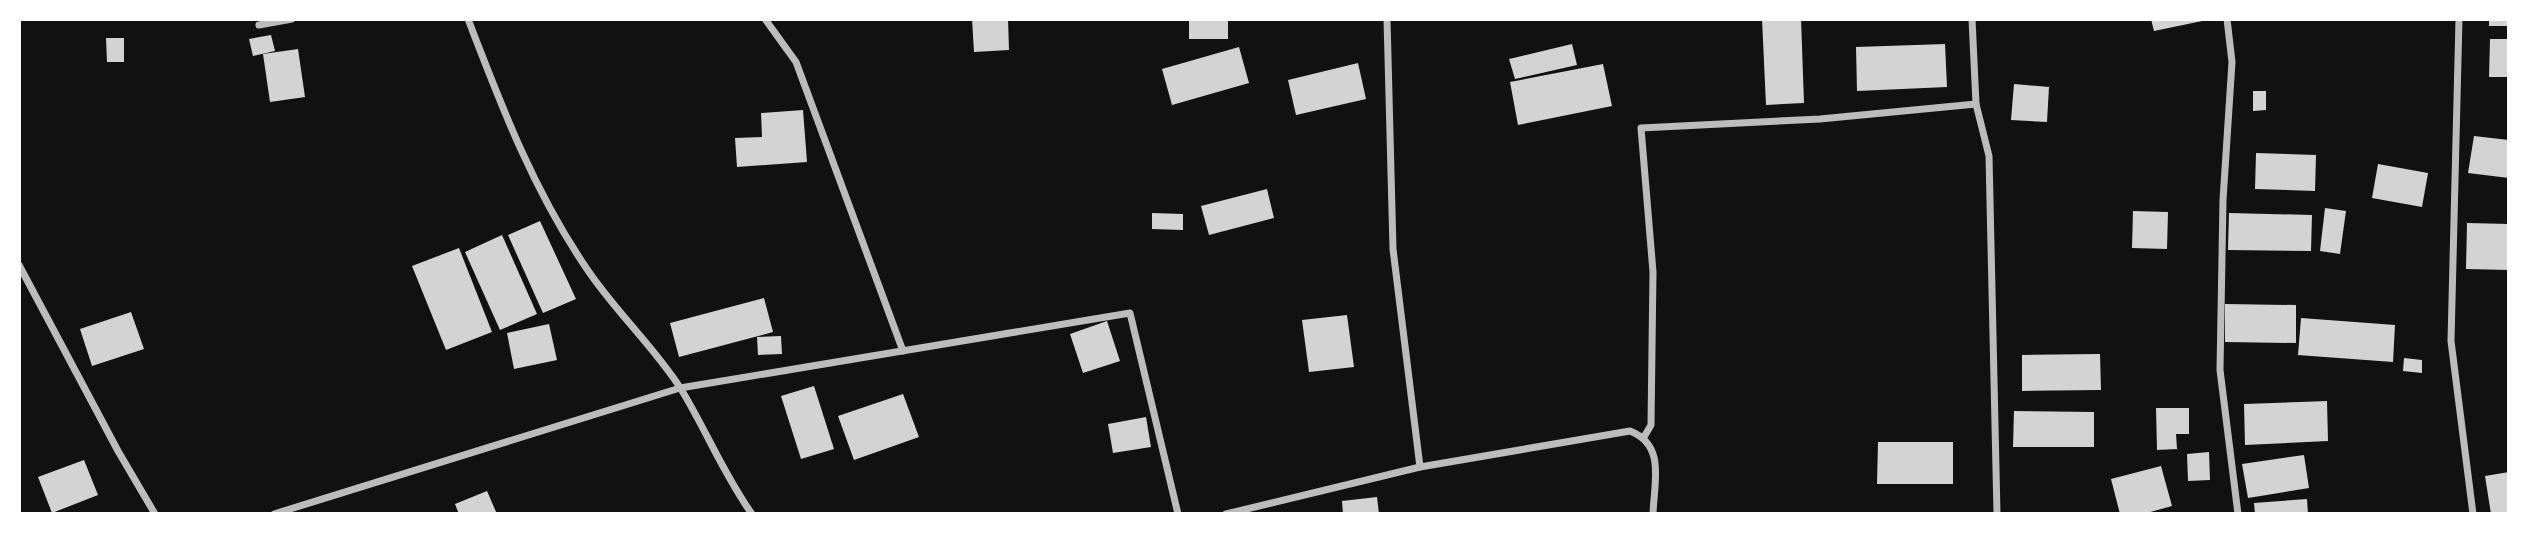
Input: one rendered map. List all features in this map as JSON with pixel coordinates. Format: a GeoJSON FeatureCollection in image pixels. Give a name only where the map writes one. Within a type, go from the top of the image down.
{"type":"FeatureCollection","features":[{"type":"Feature","properties":{"kind":"street"},"geometry":{"type":"LineString","coordinates":[[260,24],[292,19]]}},
{"type":"Feature","properties":{"kind":"street"},"geometry":{"type":"LineString","coordinates":[[468,19],[511,132],[538,188],[589,273],[680,388],[735,490],[752,514]]}},
{"type":"Feature","properties":{"kind":"street"},"geometry":{"type":"LineString","coordinates":[[765,19],[796,62],[903,351]]}},
{"type":"Feature","properties":{"kind":"street"},"geometry":{"type":"LineString","coordinates":[[1387,19],[1393,249],[1420,467]]}},
{"type":"Feature","properties":{"kind":"street"},"geometry":{"type":"LineString","coordinates":[[1972,19],[1976,104],[1989,156],[1997,514]]}},
{"type":"Feature","properties":{"kind":"street"},"geometry":{"type":"LineString","coordinates":[[2227,19],[2232,62],[2223,200],[2220,370],[2238,514]]}},
{"type":"Feature","properties":{"kind":"street"},"geometry":{"type":"LineString","coordinates":[[2459,19],[2451,341],[2473,514]]}},
{"type":"Feature","properties":{"kind":"street"},"geometry":{"type":"LineString","coordinates":[[1644,436],[1651,425],[1653,272],[1641,128],[1820,118],[1976,104]]}},
{"type":"Feature","properties":{"kind":"street"},"geometry":{"type":"LineString","coordinates":[[19,265],[118,451],[155,514]]}},
{"type":"Feature","properties":{"kind":"street"},"geometry":{"type":"LineString","coordinates":[[274,514],[680,388],[1130,313],[1178,514]]}},
{"type":"Feature","properties":{"kind":"street"},"geometry":{"type":"LineString","coordinates":[[1226,514],[1420,467],[1630,431],[1644,436],[1655,451],[1653,514]]}},
{"type":"Feature","properties":{"kind":"building"},"geometry":{"type":"Polygon","coordinates":[[[972,19],[1008,19],[1009,50],[974,52],[972,19]]]}},
{"type":"Feature","properties":{"kind":"building"},"geometry":{"type":"Polygon","coordinates":[[[1189,19],[1228,21],[1228,39],[1189,39],[1189,19]]]}},
{"type":"Feature","properties":{"kind":"building"},"geometry":{"type":"Polygon","coordinates":[[[1762,19],[1801,19],[1804,103],[1766,105],[1762,19]]]}},
{"type":"Feature","properties":{"kind":"building"},"geometry":{"type":"Polygon","coordinates":[[[2151,19],[2206,19],[2207,20],[2154,31],[2151,19]]]}},
{"type":"Feature","properties":{"kind":"building"},"geometry":{"type":"Polygon","coordinates":[[[2489,19],[2509,19],[2509,26],[2489,26],[2489,19]]]}},
{"type":"Feature","properties":{"kind":"building"},"geometry":{"type":"Polygon","coordinates":[[[271,35],[275,51],[253,56],[249,39],[271,35]]]}},
{"type":"Feature","properties":{"kind":"building"},"geometry":{"type":"Polygon","coordinates":[[[106,38],[124,38],[124,62],[107,62],[106,38]]]}},
{"type":"Feature","properties":{"kind":"building"},"geometry":{"type":"Polygon","coordinates":[[[2490,39],[2509,39],[2509,77],[2489,77],[2490,39]]]}},
{"type":"Feature","properties":{"kind":"building"},"geometry":{"type":"Polygon","coordinates":[[[1572,44],[1577,65],[1515,79],[1509,59],[1572,44]]]}},
{"type":"Feature","properties":{"kind":"building"},"geometry":{"type":"Polygon","coordinates":[[[1945,44],[1947,87],[1857,91],[1856,47],[1945,44]]]}},
{"type":"Feature","properties":{"kind":"building"},"geometry":{"type":"Polygon","coordinates":[[[1239,47],[1249,83],[1172,105],[1162,69],[1239,47]]]}},
{"type":"Feature","properties":{"kind":"building"},"geometry":{"type":"Polygon","coordinates":[[[298,49],[305,97],[270,102],[263,54],[298,49]]]}},
{"type":"Feature","properties":{"kind":"building"},"geometry":{"type":"Polygon","coordinates":[[[1358,63],[1366,99],[1296,115],[1288,80],[1358,63]]]}},
{"type":"Feature","properties":{"kind":"building"},"geometry":{"type":"Polygon","coordinates":[[[1603,64],[1612,106],[1518,125],[1510,82],[1603,64]]]}},
{"type":"Feature","properties":{"kind":"building"},"geometry":{"type":"Polygon","coordinates":[[[2014,84],[2049,87],[2047,122],[2011,120],[2014,84]]]}},
{"type":"Feature","properties":{"kind":"building"},"geometry":{"type":"Polygon","coordinates":[[[2253,91],[2266,91],[2266,110],[2253,111],[2253,91]]]}},
{"type":"Feature","properties":{"kind":"building"},"geometry":{"type":"Polygon","coordinates":[[[803,110],[807,162],[737,167],[735,138],[762,137],[761,113],[803,110]]]}},
{"type":"Feature","properties":{"kind":"building"},"geometry":{"type":"Polygon","coordinates":[[[2474,136],[2509,140],[2509,178],[2468,173],[2474,136]]]}},
{"type":"Feature","properties":{"kind":"building"},"geometry":{"type":"Polygon","coordinates":[[[2256,153],[2316,155],[2315,191],[2255,189],[2256,153]]]}},
{"type":"Feature","properties":{"kind":"building"},"geometry":{"type":"Polygon","coordinates":[[[2378,164],[2428,173],[2422,207],[2372,198],[2378,164]]]}},
{"type":"Feature","properties":{"kind":"building"},"geometry":{"type":"Polygon","coordinates":[[[1267,189],[1274,218],[1209,235],[1201,206],[1267,189]]]}},
{"type":"Feature","properties":{"kind":"building"},"geometry":{"type":"Polygon","coordinates":[[[2325,208],[2346,211],[2340,254],[2320,251],[2325,208]]]}},
{"type":"Feature","properties":{"kind":"building"},"geometry":{"type":"Polygon","coordinates":[[[2133,211],[2168,212],[2167,249],[2132,248],[2133,211]]]}},
{"type":"Feature","properties":{"kind":"building"},"geometry":{"type":"Polygon","coordinates":[[[1152,213],[1183,214],[1183,230],[1152,229],[1152,213]]]}},
{"type":"Feature","properties":{"kind":"building"},"geometry":{"type":"Polygon","coordinates":[[[2229,213],[2312,215],[2311,251],[2228,250],[2229,213]]]}},
{"type":"Feature","properties":{"kind":"building"},"geometry":{"type":"Polygon","coordinates":[[[540,221],[576,299],[543,313],[508,235],[540,221]]]}},
{"type":"Feature","properties":{"kind":"building"},"geometry":{"type":"Polygon","coordinates":[[[2467,223],[2509,224],[2509,270],[2466,269],[2467,223]]]}},
{"type":"Feature","properties":{"kind":"building"},"geometry":{"type":"Polygon","coordinates":[[[502,235],[537,314],[500,330],[465,252],[502,235]]]}},
{"type":"Feature","properties":{"kind":"building"},"geometry":{"type":"Polygon","coordinates":[[[459,248],[492,332],[446,350],[412,266],[459,248]]]}},
{"type":"Feature","properties":{"kind":"building"},"geometry":{"type":"Polygon","coordinates":[[[764,298],[773,332],[679,357],[670,323],[764,298]]]}},
{"type":"Feature","properties":{"kind":"building"},"geometry":{"type":"Polygon","coordinates":[[[2225,304],[2296,305],[2296,343],[2225,342],[2225,304]]]}},
{"type":"Feature","properties":{"kind":"building"},"geometry":{"type":"Polygon","coordinates":[[[131,312],[144,349],[92,366],[80,329],[131,312]]]}},
{"type":"Feature","properties":{"kind":"building"},"geometry":{"type":"Polygon","coordinates":[[[1347,315],[1354,367],[1309,372],[1302,320],[1347,315]]]}},
{"type":"Feature","properties":{"kind":"building"},"geometry":{"type":"Polygon","coordinates":[[[2301,318],[2395,325],[2393,362],[2298,355],[2301,318]]]}},
{"type":"Feature","properties":{"kind":"building"},"geometry":{"type":"Polygon","coordinates":[[[1107,321],[1120,361],[1083,373],[1070,334],[1107,321]]]}},
{"type":"Feature","properties":{"kind":"building"},"geometry":{"type":"Polygon","coordinates":[[[549,324],[557,360],[514,369],[507,333],[549,324]]]}},
{"type":"Feature","properties":{"kind":"building"},"geometry":{"type":"Polygon","coordinates":[[[781,336],[782,354],[758,355],[757,337],[781,336]]]}},
{"type":"Feature","properties":{"kind":"building"},"geometry":{"type":"Polygon","coordinates":[[[2100,354],[2101,390],[2022,391],[2022,355],[2100,354]]]}},
{"type":"Feature","properties":{"kind":"building"},"geometry":{"type":"Polygon","coordinates":[[[2404,358],[2422,360],[2422,373],[2403,371],[2404,358]]]}},
{"type":"Feature","properties":{"kind":"building"},"geometry":{"type":"Polygon","coordinates":[[[814,386],[834,449],[801,459],[781,396],[814,386]]]}},
{"type":"Feature","properties":{"kind":"building"},"geometry":{"type":"Polygon","coordinates":[[[903,394],[919,437],[854,460],[838,416],[903,394]]]}},
{"type":"Feature","properties":{"kind":"building"},"geometry":{"type":"Polygon","coordinates":[[[2327,401],[2328,441],[2245,445],[2244,404],[2327,401]]]}},
{"type":"Feature","properties":{"kind":"building"},"geometry":{"type":"Polygon","coordinates":[[[2156,408],[2189,408],[2189,434],[2176,434],[2177,449],[2157,450],[2156,408]]]}},
{"type":"Feature","properties":{"kind":"building"},"geometry":{"type":"Polygon","coordinates":[[[2014,411],[2094,412],[2094,447],[2013,447],[2014,411]]]}},
{"type":"Feature","properties":{"kind":"building"},"geometry":{"type":"Polygon","coordinates":[[[1146,417],[1151,447],[1113,453],[1108,424],[1146,417]]]}},
{"type":"Feature","properties":{"kind":"building"},"geometry":{"type":"Polygon","coordinates":[[[1878,442],[1953,442],[1953,484],[1877,484],[1878,442]]]}},
{"type":"Feature","properties":{"kind":"building"},"geometry":{"type":"Polygon","coordinates":[[[2209,452],[2210,480],[2188,481],[2187,454],[2209,452]]]}},
{"type":"Feature","properties":{"kind":"building"},"geometry":{"type":"Polygon","coordinates":[[[2304,455],[2309,488],[2248,498],[2242,464],[2304,455]]]}},
{"type":"Feature","properties":{"kind":"building"},"geometry":{"type":"Polygon","coordinates":[[[84,460],[98,495],[52,513],[38,477],[84,460]]]}},
{"type":"Feature","properties":{"kind":"building"},"geometry":{"type":"Polygon","coordinates":[[[2161,466],[2172,506],[2143,514],[2120,514],[2111,479],[2161,466]]]}},
{"type":"Feature","properties":{"kind":"building"},"geometry":{"type":"Polygon","coordinates":[[[2509,472],[2509,514],[2491,514],[2485,476],[2509,472]]]}},
{"type":"Feature","properties":{"kind":"building"},"geometry":{"type":"Polygon","coordinates":[[[487,491],[497,514],[459,514],[455,504],[487,491]]]}},
{"type":"Feature","properties":{"kind":"building"},"geometry":{"type":"Polygon","coordinates":[[[1377,497],[1379,514],[1343,514],[1342,501],[1377,497]]]}},
{"type":"Feature","properties":{"kind":"building"},"geometry":{"type":"Polygon","coordinates":[[[2307,499],[2308,514],[2255,514],[2254,503],[2307,499]]]}}]}
